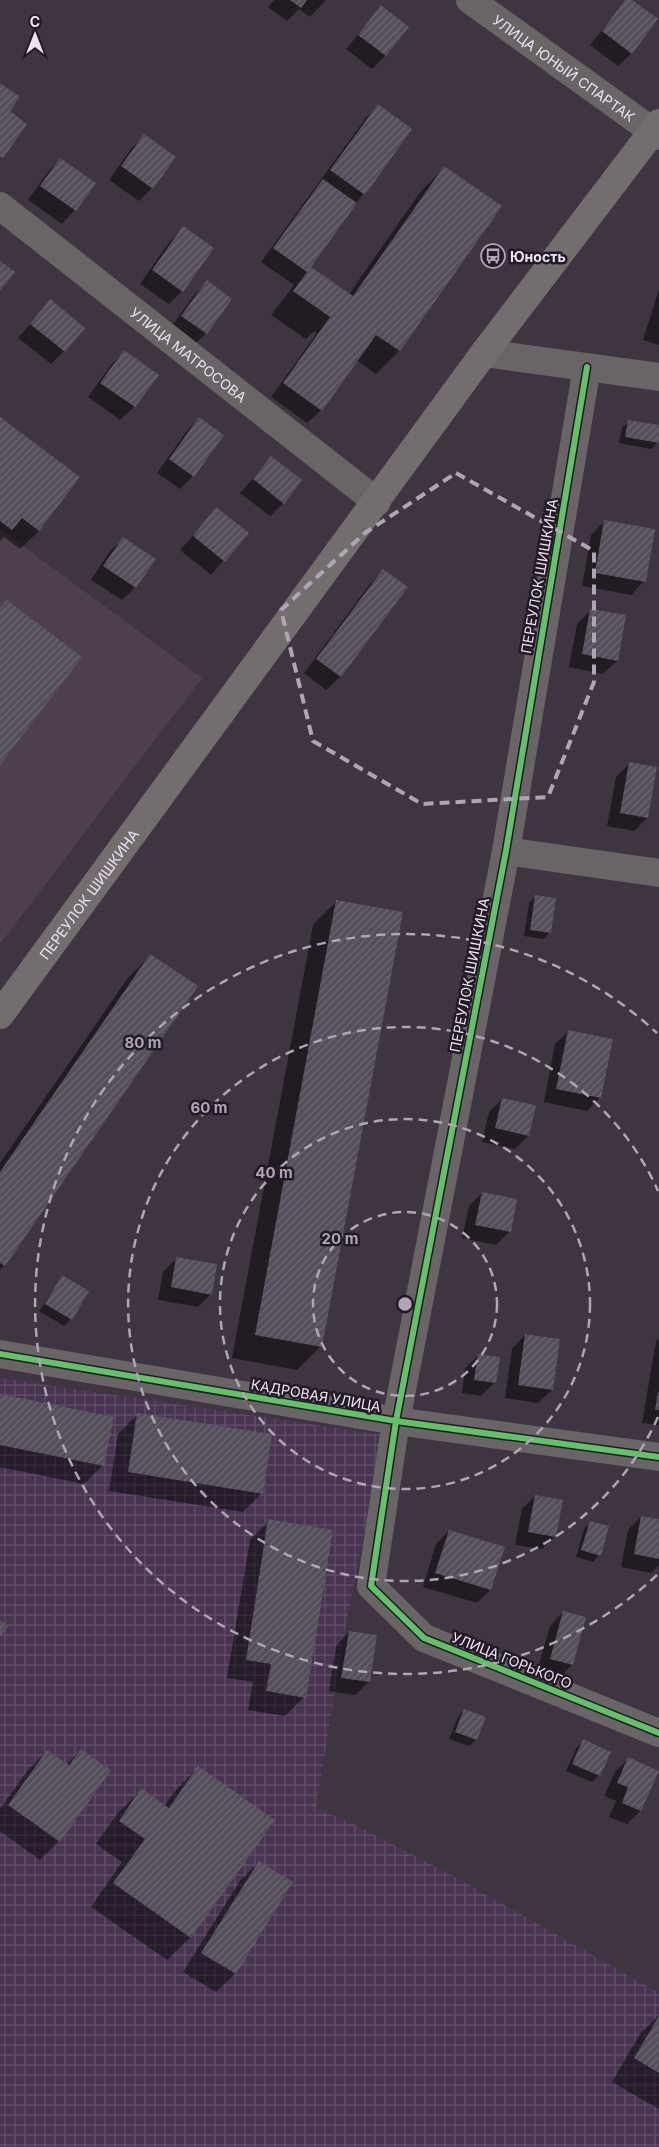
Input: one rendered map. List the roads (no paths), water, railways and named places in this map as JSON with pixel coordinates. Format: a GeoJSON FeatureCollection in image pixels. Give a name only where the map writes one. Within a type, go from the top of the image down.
{"type":"FeatureCollection","features":[{"type":"Feature","properties":{"kind":"main road","name":"ПЕРЕУЛОК ШИШКИНА"},"geometry":{"type":"LineString","coordinates":[[0,1015],[484,354],[657,130]]}},
{"type":"Feature","properties":{"kind":"street","name":"УЛИЦА ЮНЫЙ СПАРТАК"},"geometry":{"type":"LineString","coordinates":[[470,0],[657,130]]}},
{"type":"Feature","properties":{"kind":"street","name":"УЛИЦА МАТРОСОВА"},"geometry":{"type":"LineString","coordinates":[[0,206],[377,502]]}},
{"type":"Feature","properties":{"kind":"street"},"geometry":{"type":"LineString","coordinates":[[484,354],[659,377]]}},
{"type":"Feature","properties":{"kind":"street","name":"ПЕРЕУЛОК ШИШКИНА"},"geometry":{"type":"LineString","coordinates":[[371,1586],[396,1421],[506,851],[587,367]]}},
{"type":"Feature","properties":{"kind":"street"},"geometry":{"type":"LineString","coordinates":[[506,851],[659,873]]}},
{"type":"Feature","properties":{"kind":"street","name":"КАДРОВАЯ УЛИЦА"},"geometry":{"type":"LineString","coordinates":[[0,1354],[396,1421],[659,1457]]}},
{"type":"Feature","properties":{"kind":"street","name":"УЛИЦА ГОРЬКОГО"},"geometry":{"type":"LineString","coordinates":[[371,1586],[424,1638],[659,1733]]}},
{"type":"Feature","properties":{"kind":"place","name":"Юность"},"geometry":{"type":"Point","coordinates":[493,256]}}]}
